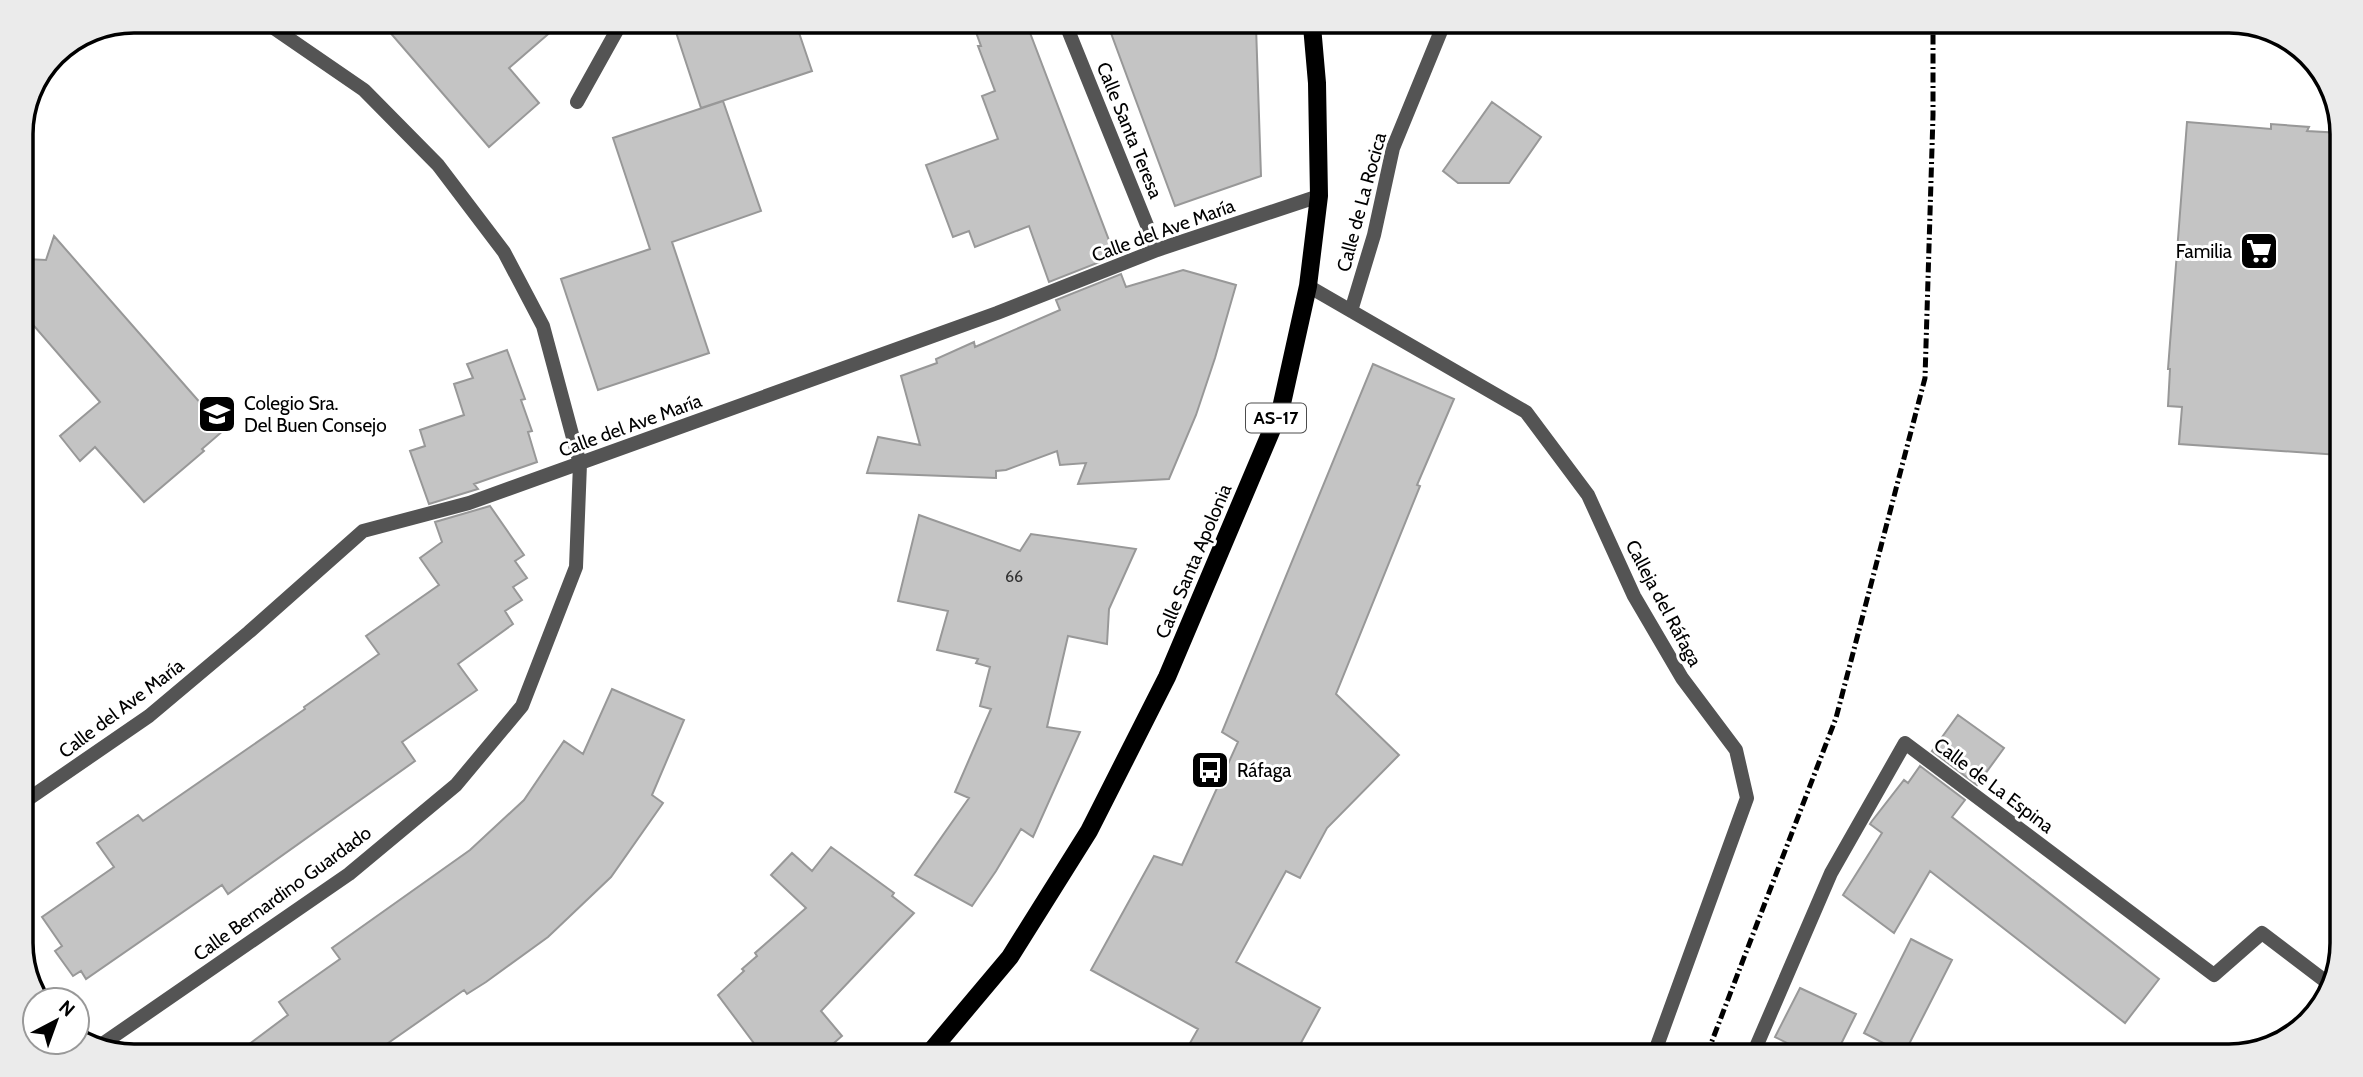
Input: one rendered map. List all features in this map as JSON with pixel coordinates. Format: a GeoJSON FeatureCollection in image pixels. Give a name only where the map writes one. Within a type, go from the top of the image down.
{"type":"FeatureCollection","features":[{"type":"Feature","properties":{"kind":"main road","name":"Calle Santa Apolonia"},"geometry":{"type":"LineString","coordinates":[[937,1044],[1017,946],[1089,831],[1167,677],[1281,408],[1308,286],[1319,196],[1317,83],[1313,33]]}},
{"type":"Feature","properties":{"kind":"street","name":"Calle Bernardino Guardado"},"geometry":{"type":"LineString","coordinates":[[108,1040],[349,874],[456,785],[522,706],[576,567],[580,464],[543,326],[504,252],[438,165],[364,90],[281,33]]}},
{"type":"Feature","properties":{"kind":"street"},"geometry":{"type":"LineString","coordinates":[[577,102],[615,33]]}},
{"type":"Feature","properties":{"kind":"street","name":"Calle Santa Teresa"},"geometry":{"type":"LineString","coordinates":[[1069,33],[1157,250]]}},
{"type":"Feature","properties":{"kind":"street","name":"Calle de La Rocica"},"geometry":{"type":"LineString","coordinates":[[1351,311],[1374,235],[1392,148],[1440,33]]}},
{"type":"Feature","properties":{"kind":"street","name":"Calle del Ave María"},"geometry":{"type":"LineString","coordinates":[[33,796],[149,716],[363,531],[469,503],[997,313],[1157,250],[1319,196]]}},
{"type":"Feature","properties":{"kind":"street","name":"Calleja del Ráfaga"},"geometry":{"type":"LineString","coordinates":[[1308,286],[1526,412],[1588,495],[1634,596],[1682,678],[1736,750],[1747,799],[1658,1044]]}},
{"type":"Feature","properties":{"kind":"street","name":"Calle de La Espina"},"geometry":{"type":"LineString","coordinates":[[1757,1044],[1831,873],[1905,743],[2214,975],[2262,933],[2323,979]]}},
{"type":"Feature","properties":{"kind":"building"},"geometry":{"type":"Polygon","coordinates":[[[391,33],[549,33],[509,68],[539,103],[489,147],[391,33]]]}},
{"type":"Feature","properties":{"kind":"building"},"geometry":{"type":"Polygon","coordinates":[[[676,33],[799,33],[812,71],[701,108],[676,33]]]}},
{"type":"Feature","properties":{"kind":"building"},"geometry":{"type":"Polygon","coordinates":[[[976,33],[1030,33],[1115,256],[1049,282],[1029,226],[975,247],[969,231],[953,237],[926,165],[998,139],[982,96],[995,91],[978,46],[981,46],[976,33]]]}},
{"type":"Feature","properties":{"kind":"building"},"geometry":{"type":"Polygon","coordinates":[[[1111,33],[1256,33],[1261,176],[1175,206],[1111,33]]]}},
{"type":"Feature","properties":{"kind":"building"},"geometry":{"type":"Polygon","coordinates":[[[723,101],[761,211],[672,242],[709,353],[598,390],[561,279],[650,249],[613,138],[723,101]]]}},
{"type":"Feature","properties":{"kind":"building"},"geometry":{"type":"Polygon","coordinates":[[[1492,102],[1541,137],[1509,183],[1458,183],[1443,171],[1492,102]]]}},
{"type":"Feature","properties":{"kind":"building","name":"Familia"},"geometry":{"type":"Polygon","coordinates":[[[2187,122],[2271,129],[2271,124],[2309,127],[2307,131],[2330,132],[2330,454],[2179,444],[2182,407],[2168,406],[2168,369],[2187,122]]]}},
{"type":"Feature","properties":{"kind":"building"},"geometry":{"type":"Polygon","coordinates":[[[54,236],[224,430],[202,449],[204,451],[144,502],[95,447],[80,461],[60,436],[100,402],[33,325],[33,259],[46,260],[54,236]]]}},
{"type":"Feature","properties":{"kind":"building"},"geometry":{"type":"Polygon","coordinates":[[[1183,270],[1236,285],[1196,415],[1169,479],[1078,484],[1086,463],[1060,465],[1057,451],[1006,470],[996,471],[996,478],[867,473],[878,437],[920,445],[901,376],[937,363],[936,359],[974,342],[975,347],[1060,310],[1056,300],[1121,274],[1126,287],[1183,270]]]}},
{"type":"Feature","properties":{"kind":"building"},"geometry":{"type":"Polygon","coordinates":[[[507,350],[525,399],[521,400],[532,431],[528,432],[537,462],[474,484],[478,489],[429,504],[410,451],[425,446],[420,430],[464,415],[454,384],[473,378],[467,364],[507,350]]]}},
{"type":"Feature","properties":{"kind":"building"},"geometry":{"type":"Polygon","coordinates":[[[1373,364],[1454,399],[1417,485],[1420,486],[1336,694],[1399,755],[1327,828],[1300,878],[1286,871],[1236,962],[1320,1008],[1300,1044],[1190,1044],[1198,1029],[1091,970],[1154,856],[1182,865],[1238,742],[1222,732],[1373,364]]]}},
{"type":"Feature","properties":{"kind":"building"},"geometry":{"type":"Polygon","coordinates":[[[490,506],[524,555],[515,561],[527,578],[513,587],[522,600],[505,611],[513,624],[458,664],[477,690],[402,742],[415,761],[228,894],[222,885],[86,979],[81,971],[73,976],[55,951],[62,946],[42,917],[114,867],[97,843],[138,815],[143,821],[305,709],[304,707],[379,654],[366,636],[439,585],[420,558],[442,542],[435,522],[490,506]]]}},
{"type":"Feature","properties":{"kind":"building"},"geometry":{"type":"Polygon","coordinates":[[[919,515],[1020,551],[1031,534],[1136,549],[1109,609],[1107,644],[1068,636],[1047,727],[1080,732],[1033,837],[1021,829],[972,906],[915,875],[969,798],[955,792],[991,709],[980,706],[990,667],[976,663],[978,659],[937,650],[948,611],[898,601],[919,515]]]}},
{"type":"Feature","properties":{"kind":"building"},"geometry":{"type":"Polygon","coordinates":[[[612,689],[684,720],[652,795],[663,803],[611,877],[548,937],[486,982],[467,994],[464,990],[387,1044],[249,1044],[288,1015],[279,1002],[340,959],[332,948],[470,850],[524,800],[564,741],[583,754],[612,689]]]}},
{"type":"Feature","properties":{"kind":"building"},"geometry":{"type":"Polygon","coordinates":[[[1958,715],[2004,748],[1977,785],[1932,751],[1958,715]]]}},
{"type":"Feature","properties":{"kind":"building"},"geometry":{"type":"Polygon","coordinates":[[[1920,766],[1965,800],[1952,817],[2159,979],[2125,1023],[1930,871],[1894,933],[1843,895],[1882,833],[1870,824],[1904,780],[1908,783],[1920,766]]]}},
{"type":"Feature","properties":{"kind":"building"},"geometry":{"type":"Polygon","coordinates":[[[831,847],[894,893],[892,896],[914,913],[821,1011],[842,1036],[833,1044],[755,1044],[718,995],[744,971],[742,969],[757,956],[755,953],[806,908],[771,875],[792,853],[812,871],[831,847]]]}},
{"type":"Feature","properties":{"kind":"building"},"geometry":{"type":"Polygon","coordinates":[[[1911,939],[1952,960],[1909,1044],[1885,1044],[1864,1033],[1911,939]]]}},
{"type":"Feature","properties":{"kind":"building"},"geometry":{"type":"Polygon","coordinates":[[[1800,988],[1856,1014],[1841,1044],[1789,1044],[1775,1037],[1800,988]]]}},
{"type":"Feature","properties":{"kind":"railway"},"geometry":{"type":"LineString","coordinates":[[1711,1044],[1836,718],[1925,378],[1933,33]]}},
{"type":"Feature","properties":{"kind":"place","name":"Familia"},"geometry":{"type":"Point","coordinates":[2259,251]}},
{"type":"Feature","properties":{"kind":"place","name":"Colegio Sra. Del Buen Consejo"},"geometry":{"type":"Point","coordinates":[217,414]}},
{"type":"Feature","properties":{"kind":"place","name":"Ráfaga"},"geometry":{"type":"Point","coordinates":[1210,770]}}]}
